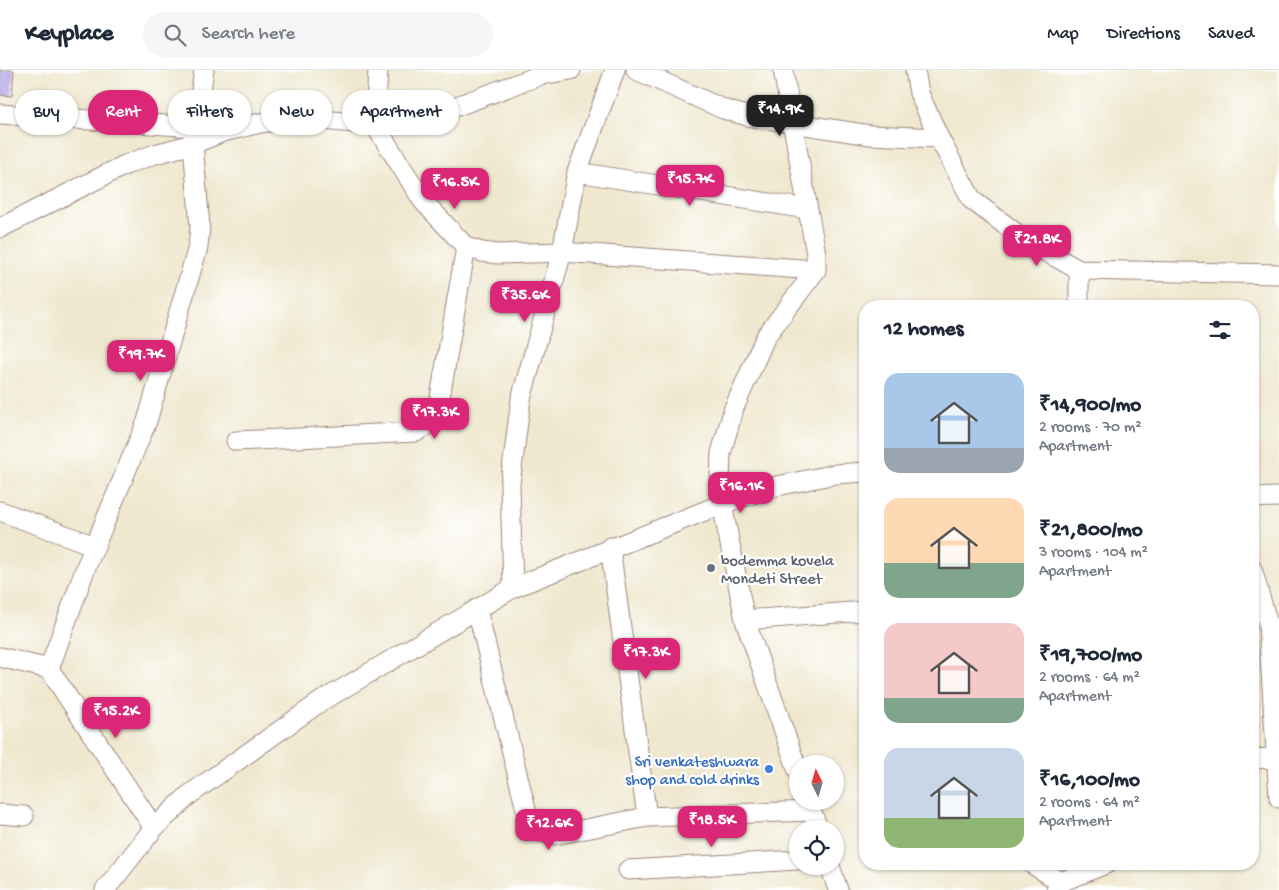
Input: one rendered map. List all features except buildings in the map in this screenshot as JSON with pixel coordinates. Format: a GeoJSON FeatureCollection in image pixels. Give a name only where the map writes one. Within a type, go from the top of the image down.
{"type":"FeatureCollection","features":[{"type":"Feature","properties":{"kind":"street"},"geometry":{"type":"LineString","coordinates":[[201,90],[204,70]]}},
{"type":"Feature","properties":{"kind":"street"},"geometry":{"type":"LineString","coordinates":[[377,90],[378,70]]}},
{"type":"Feature","properties":{"kind":"street"},"geometry":{"type":"LineString","coordinates":[[459,105],[541,75],[571,70]]}},
{"type":"Feature","properties":{"kind":"street"},"geometry":{"type":"LineString","coordinates":[[513,588],[510,484],[521,399],[562,252],[578,172],[615,70]]}},
{"type":"Feature","properties":{"kind":"street"},"geometry":{"type":"LineString","coordinates":[[636,70],[723,109],[747,116],[870,135],[939,138]]}},
{"type":"Feature","properties":{"kind":"street"},"geometry":{"type":"LineString","coordinates":[[783,70],[816,254],[816,270],[766,336],[734,408],[721,453],[720,480],[722,504],[745,620],[793,755]]}},
{"type":"Feature","properties":{"kind":"street"},"geometry":{"type":"LineString","coordinates":[[915,70],[919,93],[939,138],[972,200],[1028,242],[1079,270],[1279,274]]}},
{"type":"Feature","properties":{"kind":"street"},"geometry":{"type":"LineString","coordinates":[[0,114],[168,132]]}},
{"type":"Feature","properties":{"kind":"street"},"geometry":{"type":"LineString","coordinates":[[251,125],[301,118],[342,122]]}},
{"type":"Feature","properties":{"kind":"street"},"geometry":{"type":"LineString","coordinates":[[0,228],[125,165],[155,154],[195,135],[200,227],[196,255],[147,420],[95,546],[49,669]]}},
{"type":"Feature","properties":{"kind":"street"},"geometry":{"type":"LineString","coordinates":[[381,135],[423,201],[466,247],[482,252],[498,254],[562,252],[816,270]]}},
{"type":"Feature","properties":{"kind":"street"},"geometry":{"type":"LineString","coordinates":[[578,172],[807,209]]}},
{"type":"Feature","properties":{"kind":"street"},"geometry":{"type":"LineString","coordinates":[[236,441],[416,432],[431,423],[438,409],[466,247]]}},
{"type":"Feature","properties":{"kind":"street"},"geometry":{"type":"LineString","coordinates":[[1079,270],[1079,300]]}},
{"type":"Feature","properties":{"kind":"street"},"geometry":{"type":"LineString","coordinates":[[105,890],[154,828],[189,795],[320,702],[513,588],[722,504],[777,486],[836,474],[859,472]]}},
{"type":"Feature","properties":{"kind":"street"},"geometry":{"type":"LineString","coordinates":[[1259,498],[1279,497]]}},
{"type":"Feature","properties":{"kind":"street"},"geometry":{"type":"LineString","coordinates":[[0,511],[95,546]]}},
{"type":"Feature","properties":{"kind":"street"},"geometry":{"type":"LineString","coordinates":[[610,548],[647,817]]}},
{"type":"Feature","properties":{"kind":"street"},"geometry":{"type":"LineString","coordinates":[[1259,592],[1268,624],[1276,687],[1276,758],[1279,798]]}},
{"type":"Feature","properties":{"kind":"street"},"geometry":{"type":"LineString","coordinates":[[476,609],[529,822],[540,832],[555,835],[647,817],[789,807]]}},
{"type":"Feature","properties":{"kind":"street"},"geometry":{"type":"LineString","coordinates":[[745,620],[859,611]]}},
{"type":"Feature","properties":{"kind":"street"},"geometry":{"type":"LineString","coordinates":[[0,657],[49,669],[154,828]]}},
{"type":"Feature","properties":{"kind":"street"},"geometry":{"type":"LineString","coordinates":[[1259,759],[1276,758]]}},
{"type":"Feature","properties":{"kind":"street"},"geometry":{"type":"LineString","coordinates":[[0,814],[24,816]]}},
{"type":"Feature","properties":{"kind":"street"},"geometry":{"type":"LineString","coordinates":[[628,870],[789,861]]}},
{"type":"Feature","properties":{"kind":"street"},"geometry":{"type":"LineString","coordinates":[[1039,870],[1058,886],[1093,870]]}},
{"type":"Feature","properties":{"kind":"street"},"geometry":{"type":"LineString","coordinates":[[833,875],[838,890]]}},
{"type":"Feature","properties":{"kind":"place","name":"bodemma kovela Mondeti Street"},"geometry":{"type":"Point","coordinates":[711,568]}},
{"type":"Feature","properties":{"kind":"place","name":"Sri venkateshwara shop and cold drinks"},"geometry":{"type":"Point","coordinates":[769,769]}}]}
